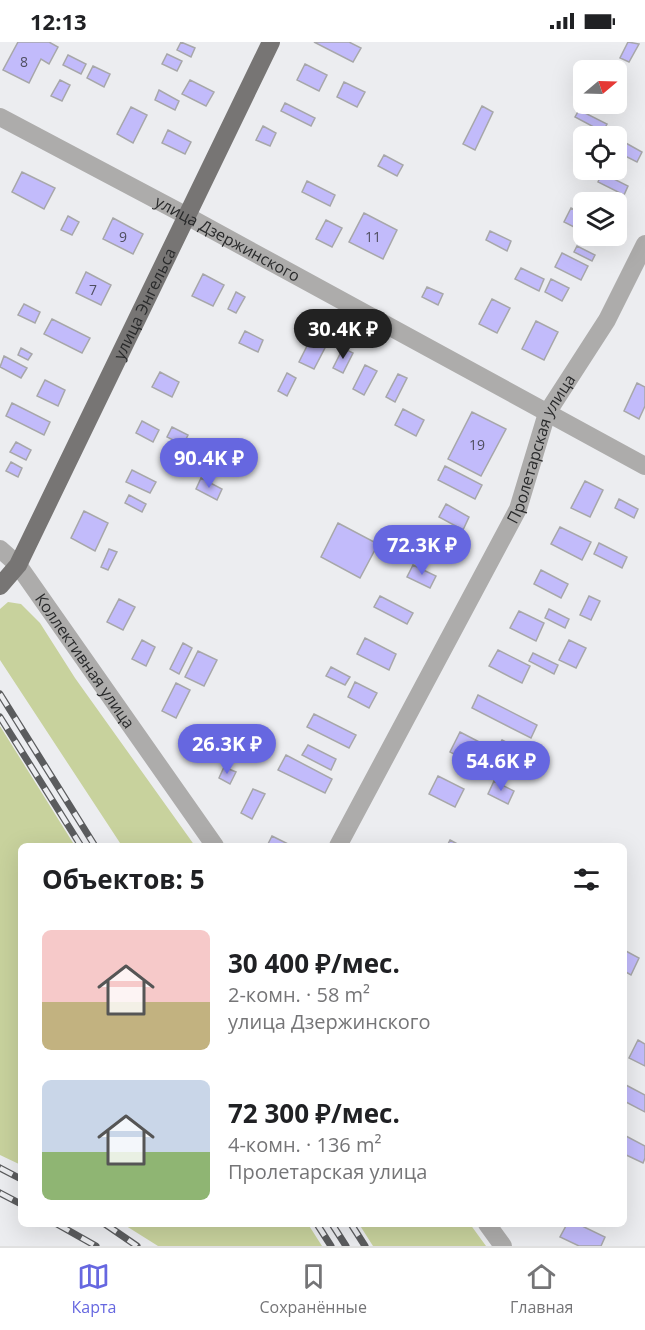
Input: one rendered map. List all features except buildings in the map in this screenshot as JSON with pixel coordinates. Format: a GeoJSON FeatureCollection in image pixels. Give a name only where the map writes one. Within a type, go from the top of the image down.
{"type":"FeatureCollection","features":[{"type":"Feature","properties":{"kind":"main road","name":"улица Энгельса"},"geometry":{"type":"LineString","coordinates":[[0,586],[18,565],[185,215],[271,42]]}},
{"type":"Feature","properties":{"kind":"street","name":"улица Дзержинского"},"geometry":{"type":"LineString","coordinates":[[0,117],[185,215],[645,466]]}},
{"type":"Feature","properties":{"kind":"street","name":"Пролетарская улица"},"geometry":{"type":"LineString","coordinates":[[340,843],[518,509],[547,412],[607,320],[645,244]]}},
{"type":"Feature","properties":{"kind":"street","name":"Коллективная улица"},"geometry":{"type":"LineString","coordinates":[[0,549],[18,565],[213,843]]}},
{"type":"Feature","properties":{"kind":"street"},"geometry":{"type":"LineString","coordinates":[[489,1227],[502,1246]]}},
{"type":"Feature","properties":{"kind":"green space"},"geometry":{"type":"Polygon","coordinates":[[[8,602],[21,604],[40,623],[75,678],[193,843],[120,843],[0,660],[0,609],[8,602]]]}},
{"type":"Feature","properties":{"kind":"green space"},"geometry":{"type":"Polygon","coordinates":[[[0,726],[73,843],[18,843],[18,1164],[0,1155],[0,726]]]}},
{"type":"Feature","properties":{"kind":"green space"},"geometry":{"type":"Polygon","coordinates":[[[128,1227],[310,1227],[322,1246],[158,1246],[128,1227]]]}},
{"type":"Feature","properties":{"kind":"green space"},"geometry":{"type":"Polygon","coordinates":[[[361,1227],[472,1227],[486,1246],[373,1246],[361,1227]]]}},
{"type":"Feature","properties":{"kind":"railway"},"geometry":{"type":"LineString","coordinates":[[0,694],[93,843]]}},
{"type":"Feature","properties":{"kind":"railway"},"geometry":{"type":"LineString","coordinates":[[0,717],[79,843]]}},
{"type":"Feature","properties":{"kind":"railway"},"geometry":{"type":"LineString","coordinates":[[0,1168],[18,1177]]}},
{"type":"Feature","properties":{"kind":"railway"},"geometry":{"type":"LineString","coordinates":[[0,1193],[18,1202]]}},
{"type":"Feature","properties":{"kind":"railway"},"geometry":{"type":"LineString","coordinates":[[62,1227],[96,1246]]}},
{"type":"Feature","properties":{"kind":"railway"},"geometry":{"type":"LineString","coordinates":[[109,1227],[137,1246]]}},
{"type":"Feature","properties":{"kind":"railway"},"geometry":{"type":"LineString","coordinates":[[319,1227],[331,1246]]}},
{"type":"Feature","properties":{"kind":"railway"},"geometry":{"type":"LineString","coordinates":[[334,1227],[346,1246]]}},
{"type":"Feature","properties":{"kind":"railway"},"geometry":{"type":"LineString","coordinates":[[353,1227],[365,1246]]}}]}
